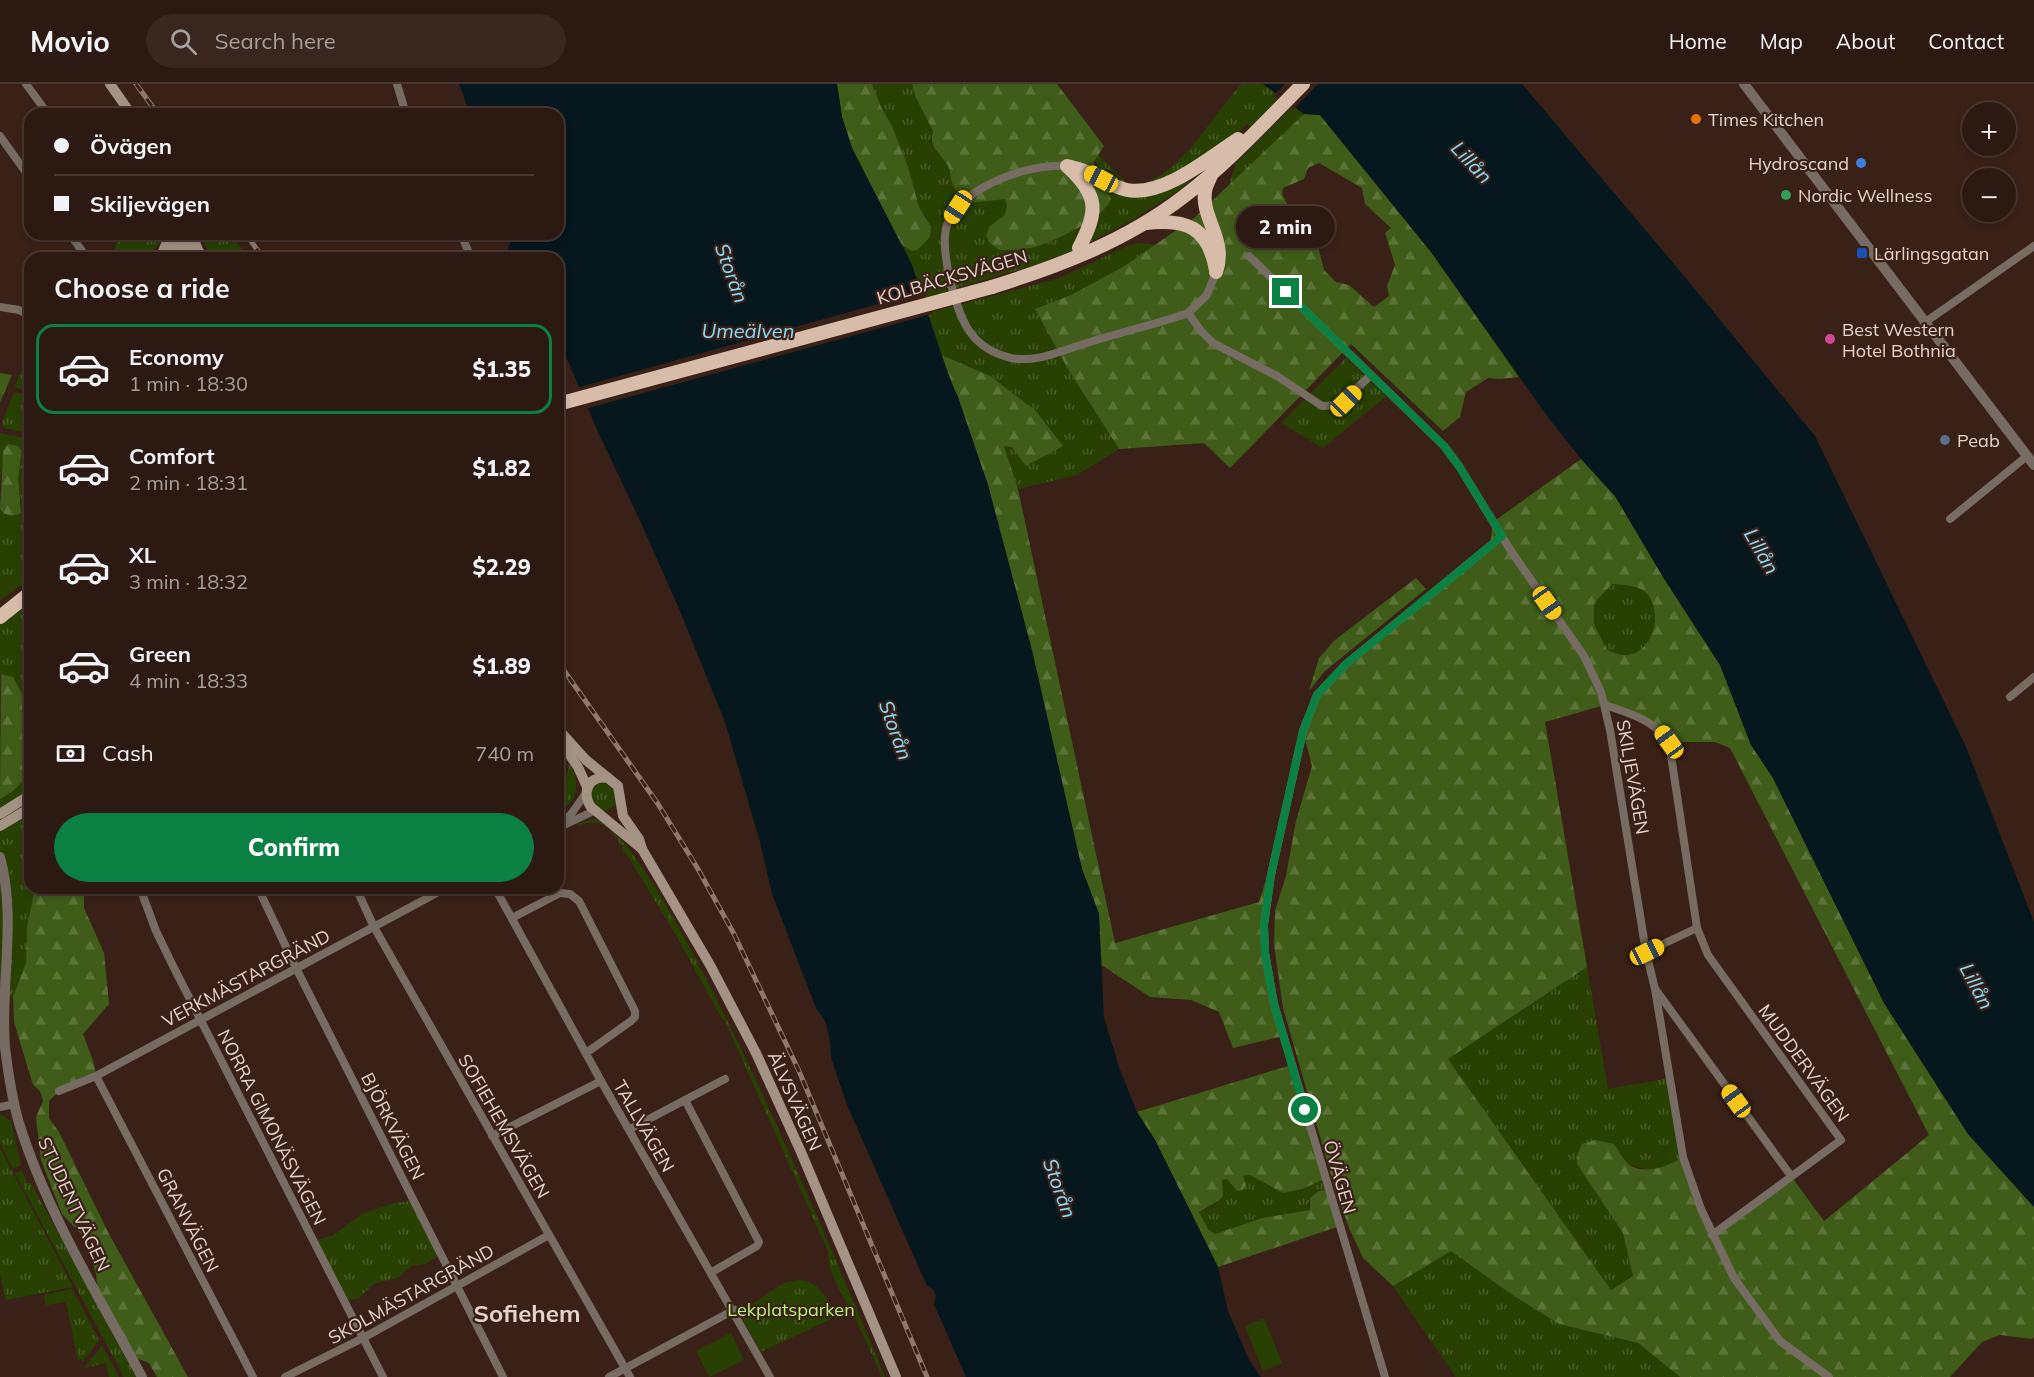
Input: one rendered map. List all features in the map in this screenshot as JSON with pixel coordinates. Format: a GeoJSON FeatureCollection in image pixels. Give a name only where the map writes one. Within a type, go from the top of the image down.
{"type":"FeatureCollection","features":[{"type":"Feature","properties":{"kind":"highway","name":"KOLBÄCKSVÄGEN"},"geometry":{"type":"LineString","coordinates":[[564,393],[990,283],[1079,248],[1129,222],[1180,190],[1238,139],[1254,130],[1292,84]]}},
{"type":"Feature","properties":{"kind":"highway","name":"KOLBÄCKSVÄGEN"},"geometry":{"type":"LineString","coordinates":[[564,402],[1076,258],[1142,223],[1182,198],[1213,172],[1303,84]]}},
{"type":"Feature","properties":{"kind":"highway"},"geometry":{"type":"LineString","coordinates":[[1063,166],[1087,171],[1115,186],[1129,190],[1144,190],[1184,175],[1238,139]]}},
{"type":"Feature","properties":{"kind":"highway"},"geometry":{"type":"LineString","coordinates":[[1063,166],[1088,188],[1092,202],[1092,220],[1079,248]]}},
{"type":"Feature","properties":{"kind":"highway"},"geometry":{"type":"LineString","coordinates":[[1213,172],[1206,189],[1206,200],[1207,215],[1220,252],[1216,272]]}},
{"type":"Feature","properties":{"kind":"highway"},"geometry":{"type":"LineString","coordinates":[[1142,223],[1168,221],[1183,223],[1194,228],[1203,237],[1214,261],[1216,272]]}},
{"type":"Feature","properties":{"kind":"highway"},"geometry":{"type":"LineString","coordinates":[[0,605],[24,587]]}},
{"type":"Feature","properties":{"kind":"highway"},"geometry":{"type":"LineString","coordinates":[[0,617],[24,598]]}},
{"type":"Feature","properties":{"kind":"main road"},"geometry":{"type":"LineString","coordinates":[[110,84],[127,108]]}},
{"type":"Feature","properties":{"kind":"main road"},"geometry":{"type":"LineString","coordinates":[[161,252],[168,240]]}},
{"type":"Feature","properties":{"kind":"main road"},"geometry":{"type":"LineString","coordinates":[[164,249],[175,245],[188,245],[199,252]]}},
{"type":"Feature","properties":{"kind":"main road"},"geometry":{"type":"LineString","coordinates":[[564,736],[586,760],[618,786],[619,799],[613,808],[597,810],[587,800],[578,767],[564,747]]}},
{"type":"Feature","properties":{"kind":"main road"},"geometry":{"type":"LineString","coordinates":[[586,790],[594,780],[608,778]]}},
{"type":"Feature","properties":{"kind":"main road"},"geometry":{"type":"LineString","coordinates":[[0,814],[24,799]]}},
{"type":"Feature","properties":{"kind":"main road","name":"ÄLVSVÄGEN"},"geometry":{"type":"LineString","coordinates":[[619,799],[623,816],[639,839],[642,849],[710,965],[756,1053],[801,1152],[896,1377]]}},
{"type":"Feature","properties":{"kind":"main road","name":"ÄLVSVÄGEN"},"geometry":{"type":"LineString","coordinates":[[597,810],[642,849]]}},
{"type":"Feature","properties":{"kind":"main road"},"geometry":{"type":"LineString","coordinates":[[0,826],[24,812]]}},
{"type":"Feature","properties":{"kind":"street"},"geometry":{"type":"LineString","coordinates":[[26,84],[44,108]]}},
{"type":"Feature","properties":{"kind":"street"},"geometry":{"type":"LineString","coordinates":[[397,84],[404,108]]}},
{"type":"Feature","properties":{"kind":"street"},"geometry":{"type":"LineString","coordinates":[[1744,84],[2030,460],[1950,519]]}},
{"type":"Feature","properties":{"kind":"street"},"geometry":{"type":"LineString","coordinates":[[0,136],[24,170]]}},
{"type":"Feature","properties":{"kind":"street"},"geometry":{"type":"LineString","coordinates":[[1063,166],[1010,175],[988,185],[958,207],[949,221],[944,245],[952,288],[964,322],[976,340],[988,350],[1012,358],[1049,356],[1188,313],[1207,295],[1216,272]]}},
{"type":"Feature","properties":{"kind":"street"},"geometry":{"type":"LineString","coordinates":[[75,241],[83,252]]}},
{"type":"Feature","properties":{"kind":"street"},"geometry":{"type":"LineString","coordinates":[[1924,323],[2034,246]]}},
{"type":"Feature","properties":{"kind":"street","name":"SKILJEVÄGEN"},"geometry":{"type":"LineString","coordinates":[[1249,256],[1444,446],[1584,656],[1605,705],[1683,1157],[1701,1209],[1734,1278],[1780,1341],[1829,1377]]}},
{"type":"Feature","properties":{"kind":"street"},"geometry":{"type":"LineString","coordinates":[[0,307],[24,313]]}},
{"type":"Feature","properties":{"kind":"street"},"geometry":{"type":"LineString","coordinates":[[1188,313],[1213,343],[1277,376],[1322,406],[1339,405],[1371,375]]}},
{"type":"Feature","properties":{"kind":"street","name":"ÖVÄGEN"},"geometry":{"type":"LineString","coordinates":[[1385,1377],[1274,1004],[1265,953],[1264,925],[1271,875],[1303,731],[1317,695],[1346,664],[1502,536]]}},
{"type":"Feature","properties":{"kind":"street"},"geometry":{"type":"LineString","coordinates":[[2010,697],[2034,677]]}},
{"type":"Feature","properties":{"kind":"street","name":"MUDDERVÄGEN"},"geometry":{"type":"LineString","coordinates":[[1605,705],[1632,714],[1659,727],[1669,742],[1697,928],[1708,955],[1841,1140],[1712,1235]]}},
{"type":"Feature","properties":{"kind":"street"},"geometry":{"type":"LineString","coordinates":[[564,822],[586,790]]}},
{"type":"Feature","properties":{"kind":"street"},"geometry":{"type":"LineString","coordinates":[[564,825],[597,810]]}},
{"type":"Feature","properties":{"kind":"street","name":"STUDENTVÄGEN"},"geometry":{"type":"LineString","coordinates":[[0,857],[8,908],[3,1018],[15,1104],[34,1165],[54,1211],[142,1377]]}},
{"type":"Feature","properties":{"kind":"street"},"geometry":{"type":"LineString","coordinates":[[564,893],[570,894],[579,901],[635,1011],[635,1017],[631,1021],[586,1053]]}},
{"type":"Feature","properties":{"kind":"street","name":"NORRA GIMONÄSVÄGEN"},"geometry":{"type":"LineString","coordinates":[[142,894],[156,931],[383,1377]]}},
{"type":"Feature","properties":{"kind":"street","name":"BJÖRKVÄGEN"},"geometry":{"type":"LineString","coordinates":[[261,894],[503,1377]]}},
{"type":"Feature","properties":{"kind":"street","name":"SOFIEHEMSVÄGEN"},"geometry":{"type":"LineString","coordinates":[[359,894],[374,927],[630,1377]]}},
{"type":"Feature","properties":{"kind":"street","name":"VERKMÄSTARGRÄND"},"geometry":{"type":"LineString","coordinates":[[59,1091],[96,1076],[435,894]]}},
{"type":"Feature","properties":{"kind":"street","name":"TALLVÄGEN"},"geometry":{"type":"LineString","coordinates":[[498,894],[601,1081],[734,1310],[770,1377]]}},
{"type":"Feature","properties":{"kind":"street"},"geometry":{"type":"LineString","coordinates":[[512,918],[558,894]]}},
{"type":"Feature","properties":{"kind":"street"},"geometry":{"type":"LineString","coordinates":[[1647,952],[1697,928]]}},
{"type":"Feature","properties":{"kind":"street"},"geometry":{"type":"LineString","coordinates":[[1655,989],[1791,1176]]}},
{"type":"Feature","properties":{"kind":"street","name":"GRANVÄGEN"},"geometry":{"type":"LineString","coordinates":[[96,1076],[253,1377]]}},
{"type":"Feature","properties":{"kind":"street"},"geometry":{"type":"LineString","coordinates":[[630,1129],[725,1079]]}},
{"type":"Feature","properties":{"kind":"street"},"geometry":{"type":"LineString","coordinates":[[492,1136],[601,1081]]}},
{"type":"Feature","properties":{"kind":"street"},"geometry":{"type":"LineString","coordinates":[[685,1100],[759,1242],[757,1246],[712,1272]]}},
{"type":"Feature","properties":{"kind":"street"},"geometry":{"type":"LineString","coordinates":[[0,1107],[15,1104]]}},
{"type":"Feature","properties":{"kind":"street","name":"SKOLMÄSTARGRÄND"},"geometry":{"type":"LineString","coordinates":[[285,1377],[363,1338],[549,1234]]}},
{"type":"Feature","properties":{"kind":"street"},"geometry":{"type":"LineString","coordinates":[[609,1377],[734,1310]]}},
{"type":"Feature","properties":{"kind":"green space"},"geometry":{"type":"Polygon","coordinates":[[[837,84],[872,84],[908,167],[919,207],[931,227],[930,237],[917,250],[912,251],[903,246],[889,223],[852,148],[842,117],[837,84]]]}},
{"type":"Feature","properties":{"kind":"green space"},"geometry":{"type":"Polygon","coordinates":[[[872,84],[912,84],[916,98],[933,131],[932,146],[948,166],[959,195],[1005,198],[1006,215],[998,221],[999,250],[1037,246],[1075,230],[1098,215],[1111,199],[1108,193],[1092,180],[1092,171],[1098,155],[1129,185],[1147,182],[1179,161],[1242,84],[1263,84],[1286,101],[1257,133],[1247,124],[1180,190],[1129,222],[1074,250],[1032,266],[946,291],[926,304],[903,246],[912,251],[927,218],[919,207],[892,126],[872,84]]]}},
{"type":"Feature","properties":{"kind":"green space"},"geometry":{"type":"Polygon","coordinates":[[[912,84],[1057,84],[1104,146],[1094,162],[1092,180],[1108,193],[1111,199],[1107,206],[1080,227],[1049,242],[1025,249],[999,250],[989,242],[986,235],[990,226],[1005,215],[1007,205],[1005,199],[960,204],[949,168],[933,146],[933,131],[916,98],[912,84]]]}},
{"type":"Feature","properties":{"kind":"green space"},"geometry":{"type":"Polygon","coordinates":[[[1293,106],[1304,114],[1230,233],[1036,309],[1068,369],[1119,449],[1077,475],[1018,489],[1004,445],[1012,447],[1026,466],[1062,446],[1035,410],[990,376],[942,355],[928,313],[1060,278],[1129,245],[1140,243],[1189,249],[1226,217],[1230,181],[1236,163],[1293,106]]]}},
{"type":"Feature","properties":{"kind":"green space"},"geometry":{"type":"Polygon","coordinates":[[[1304,114],[1320,115],[1431,252],[1519,377],[1488,378],[1466,392],[1460,417],[1443,431],[1351,344],[1230,468],[1204,443],[1119,449],[1068,369],[1035,309],[1071,295],[1123,267],[1194,218],[1304,114]],[[1319,163],[1308,168],[1304,179],[1283,188],[1282,194],[1300,228],[1318,246],[1324,270],[1336,282],[1349,285],[1374,307],[1389,296],[1387,286],[1395,265],[1385,233],[1391,228],[1365,204],[1362,188],[1319,163]]]}},
{"type":"Feature","properties":{"kind":"green space"},"geometry":{"type":"Polygon","coordinates":[[[116,240],[162,240],[152,252],[115,252],[116,240]]]}},
{"type":"Feature","properties":{"kind":"green space"},"geometry":{"type":"Polygon","coordinates":[[[202,240],[235,240],[244,252],[209,252],[202,240]]]}},
{"type":"Feature","properties":{"kind":"green space"},"geometry":{"type":"Polygon","coordinates":[[[942,355],[990,376],[1035,410],[1063,446],[1026,466],[1012,447],[1004,446],[1018,489],[1115,943],[1259,902],[1281,832],[1264,925],[1283,1036],[1233,1048],[1219,1012],[1191,1000],[1150,997],[1100,964],[1099,914],[1082,869],[988,485],[942,355]]]}},
{"type":"Feature","properties":{"kind":"green space"},"geometry":{"type":"Polygon","coordinates":[[[1346,358],[1386,396],[1323,448],[1281,423],[1346,358]]]}},
{"type":"Feature","properties":{"kind":"green space"},"geometry":{"type":"Polygon","coordinates":[[[24,364],[24,390],[15,386],[24,364]]]}},
{"type":"Feature","properties":{"kind":"green space"},"geometry":{"type":"Polygon","coordinates":[[[0,373],[12,375],[0,402],[0,373]]]}},
{"type":"Feature","properties":{"kind":"green space"},"geometry":{"type":"Polygon","coordinates":[[[14,392],[24,394],[24,432],[5,428],[2,423],[14,392]]]}},
{"type":"Feature","properties":{"kind":"green space"},"geometry":{"type":"Polygon","coordinates":[[[0,433],[24,438],[24,583],[0,600],[0,509],[6,515],[16,516],[21,507],[18,478],[22,460],[5,447],[0,480],[0,433]]]}},
{"type":"Feature","properties":{"kind":"green space"},"geometry":{"type":"Polygon","coordinates":[[[8,444],[22,450],[18,478],[21,513],[12,516],[0,509],[3,455],[8,444]]]}},
{"type":"Feature","properties":{"kind":"green space"},"geometry":{"type":"Polygon","coordinates":[[[1581,459],[1615,496],[1663,577],[1720,665],[1751,745],[1773,778],[1884,1003],[1968,1134],[2034,1207],[2034,1337],[2032,1339],[2000,1335],[1982,1342],[1950,1377],[1680,1377],[1638,1343],[1559,1324],[1511,1294],[1451,1251],[1393,1286],[1363,1258],[1336,1192],[1283,1008],[1274,944],[1275,911],[1286,876],[1296,821],[1312,766],[1303,731],[1317,695],[1330,680],[1490,546],[1493,522],[1581,459]],[[1612,584],[1594,603],[1594,624],[1607,650],[1623,655],[1635,653],[1649,641],[1653,632],[1655,613],[1652,603],[1641,589],[1612,584]],[[1605,705],[1545,722],[1587,967],[1448,1059],[1611,1290],[1633,1276],[1623,1233],[1577,1164],[1582,1144],[1595,1140],[1614,1144],[1628,1164],[1641,1169],[1671,1164],[1683,1157],[1712,1235],[1791,1176],[1824,1221],[1929,1135],[1730,748],[1715,742],[1669,742],[1659,727],[1605,705]]]}},
{"type":"Feature","properties":{"kind":"green space"},"geometry":{"type":"Polygon","coordinates":[[[1416,578],[1426,589],[1325,671],[1309,691],[1319,658],[1335,640],[1416,578]]]}},
{"type":"Feature","properties":{"kind":"green space"},"geometry":{"type":"Polygon","coordinates":[[[1612,584],[1641,589],[1653,603],[1655,623],[1653,632],[1643,648],[1635,653],[1623,655],[1607,651],[1594,624],[1594,603],[1612,584]]]}},
{"type":"Feature","properties":{"kind":"green space"},"geometry":{"type":"Polygon","coordinates":[[[24,604],[24,700],[2,674],[0,676],[0,622],[24,604]]]}},
{"type":"Feature","properties":{"kind":"green space"},"geometry":{"type":"Polygon","coordinates":[[[1,674],[13,677],[24,698],[24,780],[0,799],[1,674]]]}},
{"type":"Feature","properties":{"kind":"green space"},"geometry":{"type":"Polygon","coordinates":[[[570,762],[576,791],[564,809],[564,788],[570,762]]]}},
{"type":"Feature","properties":{"kind":"green space"},"geometry":{"type":"Polygon","coordinates":[[[24,780],[24,894],[34,894],[27,927],[26,963],[13,997],[0,1001],[0,799],[24,780]]]}},
{"type":"Feature","properties":{"kind":"green space"},"geometry":{"type":"Polygon","coordinates":[[[614,781],[617,804],[608,810],[598,811],[587,787],[590,783],[614,781]]]}},
{"type":"Feature","properties":{"kind":"green space"},"geometry":{"type":"Polygon","coordinates":[[[593,819],[598,823],[579,826],[578,824],[593,819]]]}},
{"type":"Feature","properties":{"kind":"green space"},"geometry":{"type":"Polygon","coordinates":[[[598,823],[606,826],[615,836],[598,823]]]}},
{"type":"Feature","properties":{"kind":"green space"},"geometry":{"type":"Polygon","coordinates":[[[615,836],[624,843],[663,899],[706,979],[796,1168],[885,1377],[882,1377],[837,1285],[828,1251],[725,1021],[676,935],[626,853],[622,852],[623,848],[615,836]]]}},
{"type":"Feature","properties":{"kind":"green space"},"geometry":{"type":"Polygon","coordinates":[[[34,894],[84,894],[84,908],[104,953],[109,1004],[83,1034],[94,1063],[96,1076],[59,1091],[49,1101],[49,1118],[59,1132],[109,1234],[188,1377],[157,1377],[149,1363],[131,1356],[98,1294],[96,1274],[89,1251],[81,1234],[62,1214],[41,1160],[36,1117],[43,1101],[40,1091],[33,1085],[14,1022],[13,997],[26,963],[27,927],[34,894]]]}},
{"type":"Feature","properties":{"kind":"green space"},"geometry":{"type":"Polygon","coordinates":[[[1587,967],[1608,1089],[1670,1078],[1683,1157],[1670,1165],[1650,1170],[1629,1165],[1577,1164],[1623,1233],[1633,1276],[1611,1290],[1448,1059],[1587,967]]]}},
{"type":"Feature","properties":{"kind":"green space"},"geometry":{"type":"Polygon","coordinates":[[[1291,1065],[1325,1179],[1302,1189],[1283,1193],[1250,1175],[1243,1176],[1246,1185],[1243,1190],[1237,1191],[1227,1179],[1222,1180],[1223,1195],[1220,1200],[1199,1212],[1208,1229],[1215,1234],[1262,1218],[1310,1210],[1310,1198],[1319,1191],[1329,1190],[1337,1227],[1218,1267],[1155,1140],[1137,1112],[1291,1065]]]}},
{"type":"Feature","properties":{"kind":"green space"},"geometry":{"type":"Polygon","coordinates":[[[0,1114],[11,1121],[21,1165],[13,1169],[0,1143],[0,1114]]]}},
{"type":"Feature","properties":{"kind":"green space"},"geometry":{"type":"Polygon","coordinates":[[[0,1148],[73,1287],[6,1300],[0,1275],[0,1148]]]}},
{"type":"Feature","properties":{"kind":"green space"},"geometry":{"type":"Polygon","coordinates":[[[22,1171],[27,1183],[31,1183],[136,1377],[124,1377],[15,1173],[22,1171]]]}},
{"type":"Feature","properties":{"kind":"green space"},"geometry":{"type":"Polygon","coordinates":[[[1250,1175],[1283,1193],[1302,1189],[1325,1179],[1329,1190],[1308,1203],[1310,1210],[1262,1218],[1215,1234],[1208,1229],[1199,1212],[1219,1201],[1222,1194],[1221,1180],[1250,1175]]]}},
{"type":"Feature","properties":{"kind":"green space"},"geometry":{"type":"Polygon","coordinates":[[[413,1201],[439,1251],[436,1257],[426,1264],[411,1266],[398,1278],[375,1283],[359,1298],[344,1301],[314,1241],[334,1235],[362,1214],[394,1203],[413,1201]]]}},
{"type":"Feature","properties":{"kind":"green space"},"geometry":{"type":"Polygon","coordinates":[[[1451,1250],[1511,1294],[1559,1324],[1638,1343],[1680,1377],[1456,1377],[1393,1286],[1451,1250]]]}},
{"type":"Feature","properties":{"kind":"green space","name":"Lekplatsparken"},"geometry":{"type":"Polygon","coordinates":[[[796,1280],[816,1286],[829,1303],[835,1317],[761,1352],[739,1313],[782,1284],[796,1280]]]}},
{"type":"Feature","properties":{"kind":"green space"},"geometry":{"type":"Polygon","coordinates":[[[72,1289],[99,1340],[82,1362],[82,1359],[78,1360],[66,1302],[46,1305],[44,1295],[72,1289]]]}},
{"type":"Feature","properties":{"kind":"green space"},"geometry":{"type":"Polygon","coordinates":[[[1264,1318],[1282,1363],[1263,1371],[1245,1326],[1264,1318]]]}},
{"type":"Feature","properties":{"kind":"green space"},"geometry":{"type":"Polygon","coordinates":[[[731,1333],[744,1360],[709,1377],[696,1351],[731,1333]]]}},
{"type":"Feature","properties":{"kind":"green space"},"geometry":{"type":"Polygon","coordinates":[[[102,1346],[119,1377],[109,1377],[106,1363],[84,1368],[102,1346]]]}},
{"type":"Feature","properties":{"kind":"water","name":"Umeälven"},"geometry":{"type":"Polygon","coordinates":[[[459,84],[837,84],[842,117],[852,148],[912,265],[948,375],[958,397],[988,485],[1032,650],[1082,869],[1099,914],[1104,1018],[1120,1070],[1137,1112],[1155,1140],[1218,1267],[1228,1311],[1249,1360],[1261,1377],[966,1377],[934,1304],[936,1296],[933,1289],[927,1286],[847,1105],[831,1058],[825,1021],[816,1008],[772,894],[760,842],[725,722],[680,611],[564,356],[564,252],[507,252],[512,240],[564,240],[564,108],[468,108],[459,84]]]}},
{"type":"Feature","properties":{"kind":"water","name":"Lillån"},"geometry":{"type":"Polygon","coordinates":[[[1263,84],[1522,84],[1690,283],[1815,436],[1966,747],[2034,922],[2034,1207],[1968,1134],[1884,1003],[1773,778],[1751,745],[1720,665],[1663,577],[1615,496],[1581,459],[1547,416],[1431,252],[1320,115],[1304,114],[1263,84]]]}},
{"type":"Feature","properties":{"kind":"pier"},"geometry":{"type":"Polygon","coordinates":[[[1285,84],[1318,84],[1293,110],[1273,96],[1285,84]]]}},
{"type":"Feature","properties":{"kind":"pier"},"geometry":{"type":"Polygon","coordinates":[[[925,291],[932,314],[585,409],[576,388],[925,291]]]}},
{"type":"Feature","properties":{"kind":"railway"},"geometry":{"type":"LineString","coordinates":[[136,84],[154,108]]}},
{"type":"Feature","properties":{"kind":"railway"},"geometry":{"type":"LineString","coordinates":[[250,240],[259,252]]}},
{"type":"Feature","properties":{"kind":"railway"},"geometry":{"type":"LineString","coordinates":[[564,671],[658,804],[734,934],[799,1071],[927,1377]]}},
{"type":"Feature","properties":{"kind":"place","name":"Times Kitchen"},"geometry":{"type":"Point","coordinates":[1696,119]}},
{"type":"Feature","properties":{"kind":"place","name":"Hydroscand"},"geometry":{"type":"Point","coordinates":[1861,163]}},
{"type":"Feature","properties":{"kind":"place","name":"Nordic Wellness"},"geometry":{"type":"Point","coordinates":[1786,195]}},
{"type":"Feature","properties":{"kind":"place","name":"Lärlingsgatan"},"geometry":{"type":"Point","coordinates":[1862,253]}},
{"type":"Feature","properties":{"kind":"place","name":"Best Western Hotel Bothnia"},"geometry":{"type":"Point","coordinates":[1830,339]}},
{"type":"Feature","properties":{"kind":"place","name":"Peab"},"geometry":{"type":"Point","coordinates":[1945,440]}},
{"type":"Feature","properties":{"kind":"district","name":"Sofiehem"},"geometry":{"type":"Point","coordinates":[527,1313]}},
{"type":"Feature","properties":{"kind":"route"},"geometry":{"type":"LineString","coordinates":[[1286,292],[1444,446],[1502,536],[1346,664],[1317,695],[1303,731],[1271,875],[1264,925],[1265,953],[1274,1004],[1305,1110]]}},
{"type":"Feature","properties":{"kind":"water label","name":"Storån"},"geometry":{"type":"Point","coordinates":[732,273]}},
{"type":"Feature","properties":{"kind":"water label","name":"Storån"},"geometry":{"type":"Point","coordinates":[896,730]}},
{"type":"Feature","properties":{"kind":"water label","name":"Storån"},"geometry":{"type":"Point","coordinates":[1060,1188]}}]}
